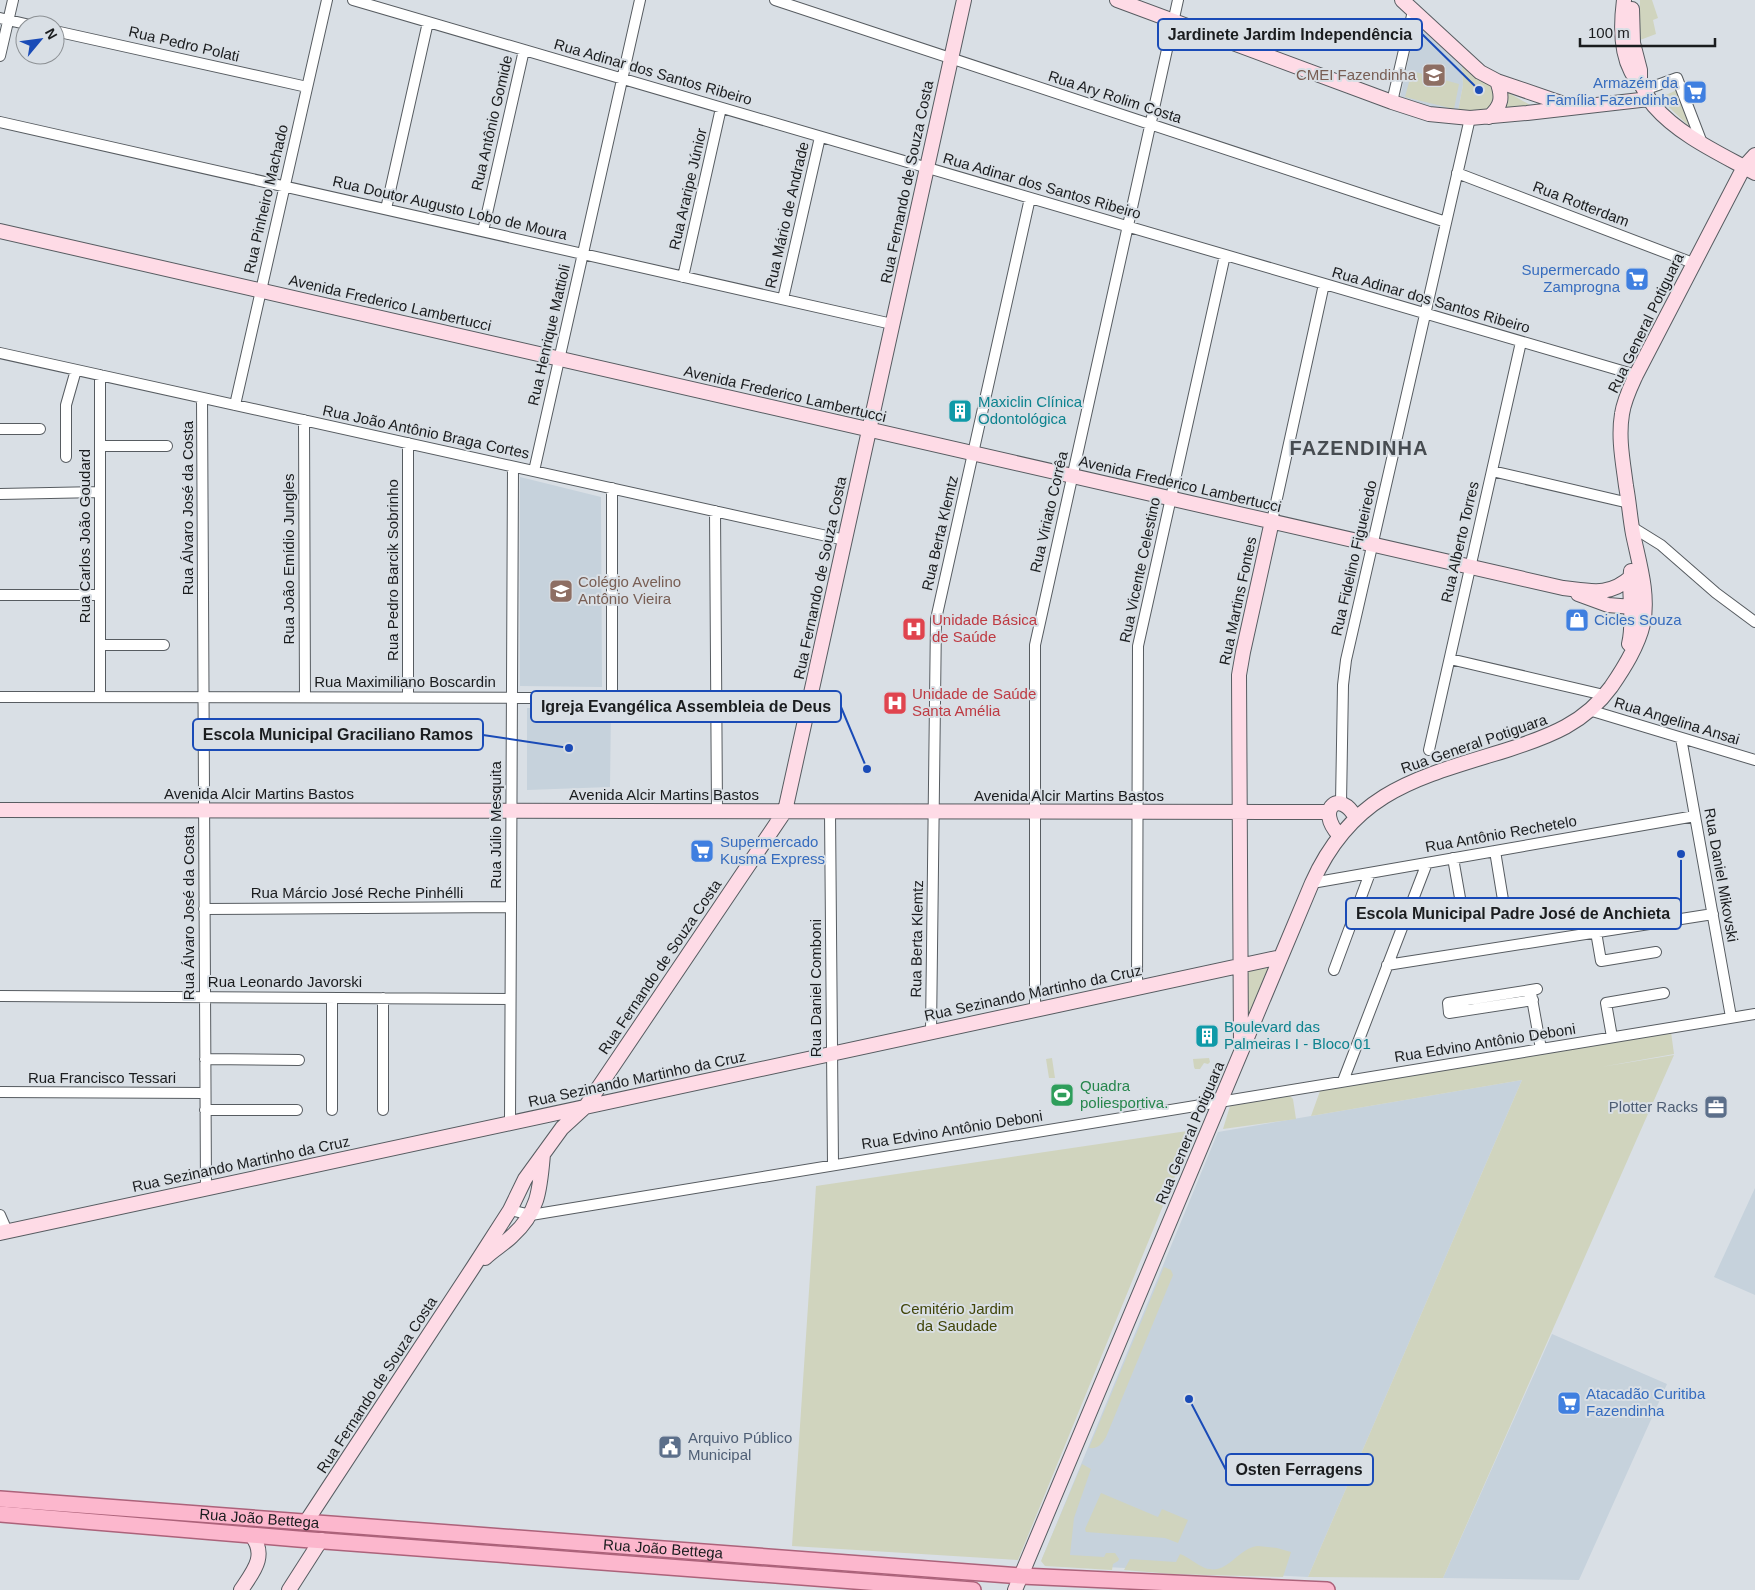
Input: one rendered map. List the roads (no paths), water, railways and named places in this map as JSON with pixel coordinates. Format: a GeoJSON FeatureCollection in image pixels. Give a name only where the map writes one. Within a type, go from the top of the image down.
{"type":"FeatureCollection","features":[{"type":"Feature","properties":{"kind":"main road","name":"Rua João Bettega"},"geometry":{"type":"LineString","coordinates":[[0,1498],[659,1548],[1018,1583],[1327,1590]]}},
{"type":"Feature","properties":{"kind":"main road"},"geometry":{"type":"LineString","coordinates":[[162,1528],[163,1511]]}},
{"type":"Feature","properties":{"kind":"main road","name":"Rua João Bettega"},"geometry":{"type":"LineString","coordinates":[[0,1514],[973,1590]]}},
{"type":"Feature","properties":{"kind":"main road"},"geometry":{"type":"LineString","coordinates":[[355,1543],[357,1526]]}},
{"type":"Feature","properties":{"kind":"main road"},"geometry":{"type":"LineString","coordinates":[[658,1566],[659,1548]]}},
{"type":"Feature","properties":{"kind":"main road"},"geometry":{"type":"LineString","coordinates":[[678,1567],[679,1550]]}},
{"type":"Feature","properties":{"kind":"street"},"geometry":{"type":"LineString","coordinates":[[0,56],[4,19],[13,0]]}},
{"type":"Feature","properties":{"kind":"street","name":"Rua Pinheiro Machado"},"geometry":{"type":"LineString","coordinates":[[235,405],[327,0]]}},
{"type":"Feature","properties":{"kind":"street","name":"Rua Adinar dos Santos Ribeiro"},"geometry":{"type":"LineString","coordinates":[[353,0],[1636,375]]}},
{"type":"Feature","properties":{"kind":"street","name":"Rua Henrique Mattioli"},"geometry":{"type":"LineString","coordinates":[[534,471],[640,0]]}},
{"type":"Feature","properties":{"kind":"street","name":"Rua Ary Rolim Costa"},"geometry":{"type":"LineString","coordinates":[[775,0],[1446,222]]}},
{"type":"Feature","properties":{"kind":"street","name":"Rua Fernando de Souza Costa"},"geometry":{"type":"LineString","coordinates":[[306,1522],[510,1210],[525,1179],[562,1128],[586,1106],[785,812],[964,0]]}},
{"type":"Feature","properties":{"kind":"street"},"geometry":{"type":"LineString","coordinates":[[1117,0],[1429,114],[1470,118],[1488,117],[1618,102],[1633,91],[1644,90],[1677,78],[1702,143]]}},
{"type":"Feature","properties":{"kind":"street","name":"Rua Viriato Corrêa"},"geometry":{"type":"LineString","coordinates":[[1035,1009],[1035,645],[1178,0]]}},
{"type":"Feature","properties":{"kind":"street"},"geometry":{"type":"LineString","coordinates":[[1402,0],[1474,67],[1497,81],[1575,108]]}},
{"type":"Feature","properties":{"kind":"street"},"geometry":{"type":"LineString","coordinates":[[1624,0],[1623,46],[1627,63],[1632,74],[1658,111],[1673,124],[1702,143],[1749,170]]}},
{"type":"Feature","properties":{"kind":"street"},"geometry":{"type":"LineString","coordinates":[[1631,0],[1633,43],[1644,90]]}},
{"type":"Feature","properties":{"kind":"street"},"geometry":{"type":"LineString","coordinates":[[1392,102],[1413,11]]}},
{"type":"Feature","properties":{"kind":"street"},"geometry":{"type":"LineString","coordinates":[[386,209],[428,22]]}},
{"type":"Feature","properties":{"kind":"street","name":"Rua Pedro Polati"},"geometry":{"type":"LineString","coordinates":[[65,33],[307,88]]}},
{"type":"Feature","properties":{"kind":"street","name":"Rua Antônio Gomide"},"geometry":{"type":"LineString","coordinates":[[484,231],[524,50]]}},
{"type":"Feature","properties":{"kind":"street"},"geometry":{"type":"LineString","coordinates":[[1488,117],[1499,107],[1501,102],[1497,81]]}},
{"type":"Feature","properties":{"kind":"street","name":"Rua Araripe Júnior"},"geometry":{"type":"LineString","coordinates":[[683,277],[721,108]]}},
{"type":"Feature","properties":{"kind":"street","name":"Rua Fidelino Figueiredo"},"geometry":{"type":"LineString","coordinates":[[1341,803],[1344,676],[1372,544],[1470,118]]}},
{"type":"Feature","properties":{"kind":"street","name":"Rua Doutor Augusto Lobo de Moura"},"geometry":{"type":"LineString","coordinates":[[0,122],[892,324]]}},
{"type":"Feature","properties":{"kind":"street","name":"Rua Mário de Andrade"},"geometry":{"type":"LineString","coordinates":[[783,300],[820,137]]}},
{"type":"Feature","properties":{"kind":"street","name":"Rua General Potiguara"},"geometry":{"type":"LineString","coordinates":[[1018,1583],[1312,883],[1324,858],[1339,835],[1378,800],[1413,780],[1547,737],[1571,725],[1604,696],[1635,646],[1642,628],[1644,612],[1643,584],[1622,458],[1620,428],[1625,402],[1636,375],[1693,263],[1749,170],[1755,155]]}},
{"type":"Feature","properties":{"kind":"street","name":"Rua Rotterdam"},"geometry":{"type":"LineString","coordinates":[[1457,173],[1693,263]]}},
{"type":"Feature","properties":{"kind":"street","name":"Rua Berta Klemtz"},"geometry":{"type":"LineString","coordinates":[[931,1032],[936,619],[1030,198]]}},
{"type":"Feature","properties":{"kind":"street","name":"Avenida Frederico Lambertucci"},"geometry":{"type":"LineString","coordinates":[[0,231],[1563,588],[1594,591],[1609,590],[1620,586],[1630,577]]}},
{"type":"Feature","properties":{"kind":"street","name":"Rua Vicente Celestino"},"geometry":{"type":"LineString","coordinates":[[1137,987],[1138,651],[1225,255]]}},
{"type":"Feature","properties":{"kind":"street","name":"Rua Martins Fontes"},"geometry":{"type":"LineString","coordinates":[[1242,1051],[1240,965],[1240,663],[1324,284]]}},
{"type":"Feature","properties":{"kind":"street","name":"Rua Alberto Torres"},"geometry":{"type":"LineString","coordinates":[[1429,750],[1521,342]]}},
{"type":"Feature","properties":{"kind":"street","name":"Rua João Antônio Braga Cortes"},"geometry":{"type":"LineString","coordinates":[[0,353],[845,540]]}},
{"type":"Feature","properties":{"kind":"street"},"geometry":{"type":"LineString","coordinates":[[66,457],[66,405],[76,370]]}},
{"type":"Feature","properties":{"kind":"street","name":"Rua Carlos João Goudard"},"geometry":{"type":"LineString","coordinates":[[100,375],[100,697]]}},
{"type":"Feature","properties":{"kind":"street","name":"Rua Álvaro José da Costa"},"geometry":{"type":"LineString","coordinates":[[202,398],[206,1188]]}},
{"type":"Feature","properties":{"kind":"street","name":"Rua João Emídio Jungles"},"geometry":{"type":"LineString","coordinates":[[304,420],[305,697]]}},
{"type":"Feature","properties":{"kind":"street"},"geometry":{"type":"LineString","coordinates":[[0,429],[40,429]]}},
{"type":"Feature","properties":{"kind":"street","name":"Rua Pedro Barcik Sobrinho"},"geometry":{"type":"LineString","coordinates":[[408,443],[408,697]]}},
{"type":"Feature","properties":{"kind":"street"},"geometry":{"type":"LineString","coordinates":[[100,446],[167,446]]}},
{"type":"Feature","properties":{"kind":"street","name":"Rua Júlio Mesquita"},"geometry":{"type":"LineString","coordinates":[[510,1123],[513,467]]}},
{"type":"Feature","properties":{"kind":"street"},"geometry":{"type":"LineString","coordinates":[[1492,471],[1629,503]]}},
{"type":"Feature","properties":{"kind":"street"},"geometry":{"type":"LineString","coordinates":[[612,488],[612,698]]}},
{"type":"Feature","properties":{"kind":"street"},"geometry":{"type":"LineString","coordinates":[[0,494],[100,492]]}},
{"type":"Feature","properties":{"kind":"street"},"geometry":{"type":"LineString","coordinates":[[715,511],[717,811]]}},
{"type":"Feature","properties":{"kind":"street"},"geometry":{"type":"LineString","coordinates":[[1633,530],[1661,545],[1716,593],[1755,622]]}},
{"type":"Feature","properties":{"kind":"street","name":"Rua General Potiguara"},"geometry":{"type":"LineString","coordinates":[[1622,669],[1631,635],[1630,577],[1633,530]]}},
{"type":"Feature","properties":{"kind":"street"},"geometry":{"type":"LineString","coordinates":[[1632,608],[1643,584]]}},
{"type":"Feature","properties":{"kind":"street","name":"Avenida Frederico Lambertucci"},"geometry":{"type":"LineString","coordinates":[[1563,588],[1608,606],[1632,608]]}},
{"type":"Feature","properties":{"kind":"street"},"geometry":{"type":"LineString","coordinates":[[0,594],[100,595]]}},
{"type":"Feature","properties":{"kind":"street"},"geometry":{"type":"LineString","coordinates":[[100,644],[164,645]]}},
{"type":"Feature","properties":{"kind":"street"},"geometry":{"type":"LineString","coordinates":[[1450,659],[1604,696]]}},
{"type":"Feature","properties":{"kind":"street","name":"Rua Maximiliano Boscardin"},"geometry":{"type":"LineString","coordinates":[[0,697],[810,698]]}},
{"type":"Feature","properties":{"kind":"street","name":"Rua Angelina Ansai"},"geometry":{"type":"LineString","coordinates":[[1590,710],[1755,760]]}},
{"type":"Feature","properties":{"kind":"street","name":"Rua Daniel Mikovski"},"geometry":{"type":"LineString","coordinates":[[1681,738],[1731,1017]]}},
{"type":"Feature","properties":{"kind":"street"},"geometry":{"type":"LineString","coordinates":[[1339,835],[1330,821],[1328,812],[1333,805],[1341,803],[1349,807],[1356,818]]}},
{"type":"Feature","properties":{"kind":"street","name":"Avenida Alcir Martins Bastos"},"geometry":{"type":"LineString","coordinates":[[0,810],[1328,812]]}},
{"type":"Feature","properties":{"kind":"street","name":"Rua Daniel Comboni"},"geometry":{"type":"LineString","coordinates":[[830,812],[833,1165]]}},
{"type":"Feature","properties":{"kind":"street","name":"Rua Antônio Rechetelo"},"geometry":{"type":"LineString","coordinates":[[1312,883],[1695,816]]}},
{"type":"Feature","properties":{"kind":"street"},"geometry":{"type":"LineString","coordinates":[[1495,851],[1504,906]]}},
{"type":"Feature","properties":{"kind":"street"},"geometry":{"type":"LineString","coordinates":[[1453,858],[1463,915]]}},
{"type":"Feature","properties":{"kind":"street"},"geometry":{"type":"LineString","coordinates":[[1343,1081],[1427,863]]}},
{"type":"Feature","properties":{"kind":"street"},"geometry":{"type":"LineString","coordinates":[[1334,970],[1370,873]]}},
{"type":"Feature","properties":{"kind":"street","name":"Rua Márcio José Reche Pinhélli"},"geometry":{"type":"LineString","coordinates":[[204,909],[511,907]]}},
{"type":"Feature","properties":{"kind":"street"},"geometry":{"type":"LineString","coordinates":[[1388,964],[1713,914]]}},
{"type":"Feature","properties":{"kind":"street"},"geometry":{"type":"LineString","coordinates":[[1596,932],[1601,961],[1656,952]]}},
{"type":"Feature","properties":{"kind":"street","name":"Rua Sezinando Martinho da Cruz"},"geometry":{"type":"LineString","coordinates":[[4,1232],[1281,957]]}},
{"type":"Feature","properties":{"kind":"street"},"geometry":{"type":"LineString","coordinates":[[1534,993],[1449,1013],[1448,1003],[1534,993]]}},
{"type":"Feature","properties":{"kind":"street"},"geometry":{"type":"LineString","coordinates":[[1534,993],[1540,1049]]}},
{"type":"Feature","properties":{"kind":"street"},"geometry":{"type":"LineString","coordinates":[[1612,1037],[1606,1003],[1664,993]]}},
{"type":"Feature","properties":{"kind":"street","name":"Rua Leonardo Javorski"},"geometry":{"type":"LineString","coordinates":[[0,996],[510,999]]}},
{"type":"Feature","properties":{"kind":"street"},"geometry":{"type":"LineString","coordinates":[[332,998],[332,1110]]}},
{"type":"Feature","properties":{"kind":"street"},"geometry":{"type":"LineString","coordinates":[[383,998],[383,1110]]}},
{"type":"Feature","properties":{"kind":"street","name":"Rua Edvino Antônio Deboni"},"geometry":{"type":"LineString","coordinates":[[510,1210],[531,1215],[1755,1014]]}},
{"type":"Feature","properties":{"kind":"street"},"geometry":{"type":"LineString","coordinates":[[205,1059],[299,1060]]}},
{"type":"Feature","properties":{"kind":"street","name":"Rua Francisco Tessari"},"geometry":{"type":"LineString","coordinates":[[0,1092],[205,1093]]}},
{"type":"Feature","properties":{"kind":"street"},"geometry":{"type":"LineString","coordinates":[[205,1110],[297,1110]]}},
{"type":"Feature","properties":{"kind":"street","name":"Rua Fernando de Souza Costa"},"geometry":{"type":"LineString","coordinates":[[474,1266],[513,1235],[531,1215],[539,1194],[543,1154]]}},
{"type":"Feature","properties":{"kind":"street"},"geometry":{"type":"LineString","coordinates":[[0,1215],[4,1232]]}},
{"type":"Feature","properties":{"kind":"street"},"geometry":{"type":"LineString","coordinates":[[241,1590],[254,1569],[259,1556],[258,1546],[251,1535]]}},
{"type":"Feature","properties":{"kind":"street"},"geometry":{"type":"LineString","coordinates":[[288,1590],[321,1540]]}},
{"type":"Feature","properties":{"kind":"place","name":"CMEI Fazendinha"},"geometry":{"type":"Point","coordinates":[1434,75]}},
{"type":"Feature","properties":{"kind":"place","name":"Jardinete Jardim Independência"},"geometry":{"type":"Point","coordinates":[1479,90]}},
{"type":"Feature","properties":{"kind":"place","name":"Armazém da Família Fazendinha"},"geometry":{"type":"Point","coordinates":[1695,92]}},
{"type":"Feature","properties":{"kind":"place","name":"Supermercado Zamprogna"},"geometry":{"type":"Point","coordinates":[1637,279]}},
{"type":"Feature","properties":{"kind":"place","name":"Maxiclin Clínica Odontológica"},"geometry":{"type":"Point","coordinates":[960,411]}},
{"type":"Feature","properties":{"kind":"place","name":"Colégio Avelino Antônio Vieira"},"geometry":{"type":"Point","coordinates":[561,591]}},
{"type":"Feature","properties":{"kind":"place","name":"Cicles Souza"},"geometry":{"type":"Point","coordinates":[1577,620]}},
{"type":"Feature","properties":{"kind":"place","name":"Unidade Básica de Saúde"},"geometry":{"type":"Point","coordinates":[914,629]}},
{"type":"Feature","properties":{"kind":"place","name":"Unidade de Saúde Santa Amélia"},"geometry":{"type":"Point","coordinates":[895,703]}},
{"type":"Feature","properties":{"kind":"place","name":"Escola Municipal Graciliano Ramos"},"geometry":{"type":"Point","coordinates":[569,748]}},
{"type":"Feature","properties":{"kind":"place","name":"Igreja Evangélica Assembleia de Deus"},"geometry":{"type":"Point","coordinates":[867,769]}},
{"type":"Feature","properties":{"kind":"place","name":"Supermercado Kusma Express"},"geometry":{"type":"Point","coordinates":[702,851]}},
{"type":"Feature","properties":{"kind":"place","name":"Escola Municipal Padre José de Anchieta"},"geometry":{"type":"Point","coordinates":[1681,854]}},
{"type":"Feature","properties":{"kind":"place","name":"Boulevard das Palmeiras I - Bloco 01"},"geometry":{"type":"Point","coordinates":[1207,1036]}},
{"type":"Feature","properties":{"kind":"place","name":"Quadra poliesportiva."},"geometry":{"type":"Point","coordinates":[1062,1095]}},
{"type":"Feature","properties":{"kind":"place","name":"Plotter Racks"},"geometry":{"type":"Point","coordinates":[1716,1107]}},
{"type":"Feature","properties":{"kind":"place","name":"Osten Ferragens"},"geometry":{"type":"Point","coordinates":[1189,1399]}},
{"type":"Feature","properties":{"kind":"place","name":"Atacadão Curitiba Fazendinha"},"geometry":{"type":"Point","coordinates":[1569,1403]}},
{"type":"Feature","properties":{"kind":"place","name":"Arquivo Público Municipal"},"geometry":{"type":"Point","coordinates":[670,1447]}},
{"type":"Feature","properties":{"kind":"district","name":"FAZENDINHA"},"geometry":{"type":"Point","coordinates":[1359,448]}},
{"type":"Feature","properties":{"kind":"park label","name":"Cemitério Jardim da Saudade"},"geometry":{"type":"Point","coordinates":[957,1318]}}]}
